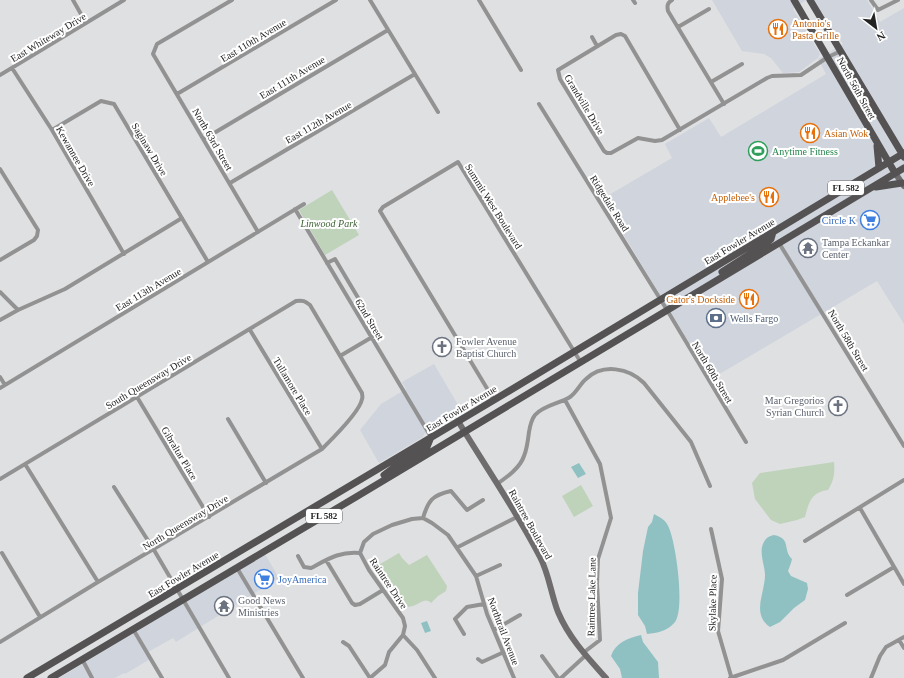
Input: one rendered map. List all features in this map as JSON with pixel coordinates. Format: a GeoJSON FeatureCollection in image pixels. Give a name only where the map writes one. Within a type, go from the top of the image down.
{"type":"FeatureCollection","features":[{"type":"Feature","properties":{"kind":"main road","name":"North 56th Street"},"geometry":{"type":"LineString","coordinates":[[794,0],[895,173]]}},
{"type":"Feature","properties":{"kind":"main road","name":"North 56th Street"},"geometry":{"type":"LineString","coordinates":[[810,0],[903,155]]}},
{"type":"Feature","properties":{"kind":"main road"},"geometry":{"type":"LineString","coordinates":[[894,140],[904,142]]}},
{"type":"Feature","properties":{"kind":"main road"},"geometry":{"type":"LineString","coordinates":[[876,142],[879,168]]}},
{"type":"Feature","properties":{"kind":"main road","name":"East Fowler Avenue"},"geometry":{"type":"LineString","coordinates":[[27,678],[903,155]]}},
{"type":"Feature","properties":{"kind":"main road","name":"FL 582"},"geometry":{"type":"LineString","coordinates":[[51,678],[904,168]]}},
{"type":"Feature","properties":{"kind":"main road"},"geometry":{"type":"LineString","coordinates":[[869,190],[885,185],[903,185]]}},
{"type":"Feature","properties":{"kind":"main road"},"geometry":{"type":"LineString","coordinates":[[720,277],[721,272],[771,239],[773,232]]}},
{"type":"Feature","properties":{"kind":"main road"},"geometry":{"type":"LineString","coordinates":[[356,497],[396,466],[427,447],[431,437]]}},
{"type":"Feature","properties":{"kind":"street"},"geometry":{"type":"LineString","coordinates":[[73,0],[86,22]]}},
{"type":"Feature","properties":{"kind":"street","name":"East Whiteway Drive"},"geometry":{"type":"LineString","coordinates":[[0,75],[124,0]]}},
{"type":"Feature","properties":{"kind":"street","name":"North 63rd Street"},"geometry":{"type":"LineString","coordinates":[[232,0],[157,44],[153,54],[178,94],[258,232]]}},
{"type":"Feature","properties":{"kind":"street","name":"East 110th Avenue"},"geometry":{"type":"LineString","coordinates":[[178,94],[336,0]]}},
{"type":"Feature","properties":{"kind":"street"},"geometry":{"type":"LineString","coordinates":[[370,0],[438,112]]}},
{"type":"Feature","properties":{"kind":"street"},"geometry":{"type":"LineString","coordinates":[[479,0],[521,70]]}},
{"type":"Feature","properties":{"kind":"street"},"geometry":{"type":"LineString","coordinates":[[672,0],[667,6],[724,104]]}},
{"type":"Feature","properties":{"kind":"street"},"geometry":{"type":"LineString","coordinates":[[871,0],[878,10],[898,0]]}},
{"type":"Feature","properties":{"kind":"street"},"geometry":{"type":"LineString","coordinates":[[678,27],[709,9]]}},
{"type":"Feature","properties":{"kind":"street","name":"East 111th Avenue"},"geometry":{"type":"LineString","coordinates":[[204,139],[388,30]]}},
{"type":"Feature","properties":{"kind":"street","name":"Grandville Drive"},"geometry":{"type":"LineString","coordinates":[[680,130],[625,36],[622,34],[616,34],[558,70],[558,74],[604,151],[611,153],[638,138],[655,141],[662,140],[680,130],[767,78],[772,76],[801,75],[828,57],[841,51]]}},
{"type":"Feature","properties":{"kind":"street"},"geometry":{"type":"LineString","coordinates":[[592,37],[597,46]]}},
{"type":"Feature","properties":{"kind":"street"},"geometry":{"type":"LineString","coordinates":[[711,82],[742,64]]}},
{"type":"Feature","properties":{"kind":"street","name":"Kewannee Drive"},"geometry":{"type":"LineString","coordinates":[[12,68],[52,130],[124,254]]}},
{"type":"Feature","properties":{"kind":"street","name":"East 112th Avenue"},"geometry":{"type":"LineString","coordinates":[[230,183],[415,74]]}},
{"type":"Feature","properties":{"kind":"street","name":"Saginaw Drive"},"geometry":{"type":"LineString","coordinates":[[52,130],[101,101],[114,104],[208,262]]}},
{"type":"Feature","properties":{"kind":"street","name":"Ridgedale Road"},"geometry":{"type":"LineString","coordinates":[[539,104],[667,310]]}},
{"type":"Feature","properties":{"kind":"street","name":"Summit West Boulevard"},"geometry":{"type":"LineString","coordinates":[[494,400],[380,212],[383,207],[389,203],[458,162],[580,361]]}},
{"type":"Feature","properties":{"kind":"street"},"geometry":{"type":"LineString","coordinates":[[0,169],[38,230],[37,236],[34,240],[0,260]]}},
{"type":"Feature","properties":{"kind":"street","name":"North 56th Street"},"geometry":{"type":"LineString","coordinates":[[895,173],[903,185]]}},
{"type":"Feature","properties":{"kind":"street","name":"East 113th Avenue"},"geometry":{"type":"LineString","coordinates":[[0,388],[304,204]]}},
{"type":"Feature","properties":{"kind":"street","name":"62nd Street"},"geometry":{"type":"LineString","coordinates":[[295,209],[431,437]]}},
{"type":"Feature","properties":{"kind":"street"},"geometry":{"type":"LineString","coordinates":[[0,320],[18,310],[65,289],[182,218]]}},
{"type":"Feature","properties":{"kind":"street","name":"North 58th Street"},"geometry":{"type":"LineString","coordinates":[[779,243],[904,446]]}},
{"type":"Feature","properties":{"kind":"street"},"geometry":{"type":"LineString","coordinates":[[327,263],[335,259],[379,333],[340,356]]}},
{"type":"Feature","properties":{"kind":"street"},"geometry":{"type":"LineString","coordinates":[[0,292],[18,310]]}},
{"type":"Feature","properties":{"kind":"street","name":"South Queensway Drive"},"geometry":{"type":"LineString","coordinates":[[0,479],[301,300],[306,301],[310,306],[340,356]]}},
{"type":"Feature","properties":{"kind":"street","name":"North 60th Street"},"geometry":{"type":"LineString","coordinates":[[667,310],[746,442]]}},
{"type":"Feature","properties":{"kind":"street","name":"Tullamore Place"},"geometry":{"type":"LineString","coordinates":[[250,330],[322,449]]}},
{"type":"Feature","properties":{"kind":"street","name":"North Queensway Drive"},"geometry":{"type":"LineString","coordinates":[[0,642],[322,449],[343,427],[360,405],[363,398],[362,393],[340,356]]}},
{"type":"Feature","properties":{"kind":"street"},"geometry":{"type":"LineString","coordinates":[[497,484],[517,467],[524,456],[532,420],[536,414],[543,409],[565,400],[573,394],[590,375],[600,371],[616,369],[632,374],[644,383],[688,438],[710,486]]}},
{"type":"Feature","properties":{"kind":"street"},"geometry":{"type":"LineString","coordinates":[[0,377],[5,385]]}},
{"type":"Feature","properties":{"kind":"street","name":"Gibraltar Place"},"geometry":{"type":"LineString","coordinates":[[137,397],[209,517]]}},
{"type":"Feature","properties":{"kind":"street","name":"Raintree Lake Lane"},"geometry":{"type":"LineString","coordinates":[[565,400],[600,464],[610,518],[598,559],[597,584],[600,640],[584,655]]}},
{"type":"Feature","properties":{"kind":"street"},"geometry":{"type":"LineString","coordinates":[[228,419],[266,483]]}},
{"type":"Feature","properties":{"kind":"street","name":"Raintree Boulevard"},"geometry":{"type":"LineString","coordinates":[[458,421],[518,517],[541,559],[561,620],[584,655],[606,678]]}},
{"type":"Feature","properties":{"kind":"street"},"geometry":{"type":"LineString","coordinates":[[25,464],[98,582]]}},
{"type":"Feature","properties":{"kind":"street"},"geometry":{"type":"LineString","coordinates":[[805,542],[904,480]]}},
{"type":"Feature","properties":{"kind":"street"},"geometry":{"type":"LineString","coordinates":[[114,487],[154,550],[230,678]]}},
{"type":"Feature","properties":{"kind":"street"},"geometry":{"type":"LineString","coordinates":[[483,500],[467,510],[450,491],[442,493],[431,499],[426,507],[423,518],[448,535],[458,547],[518,517]]}},
{"type":"Feature","properties":{"kind":"street"},"geometry":{"type":"LineString","coordinates":[[860,508],[904,584]]}},
{"type":"Feature","properties":{"kind":"street","name":"Raintree Drive"},"geometry":{"type":"LineString","coordinates":[[403,635],[405,626],[403,618],[369,570],[360,553],[364,542],[373,534],[392,525],[412,519],[423,518]]}},
{"type":"Feature","properties":{"kind":"street","name":"Skylake Place"},"geometry":{"type":"LineString","coordinates":[[711,529],[722,579],[718,631],[730,677]]}},
{"type":"Feature","properties":{"kind":"street","name":"Northtrail Avenue"},"geometry":{"type":"LineString","coordinates":[[458,547],[476,576],[484,604],[514,678]]}},
{"type":"Feature","properties":{"kind":"street"},"geometry":{"type":"LineString","coordinates":[[298,556],[304,567],[311,568],[341,554],[350,552],[360,553]]}},
{"type":"Feature","properties":{"kind":"street"},"geometry":{"type":"LineString","coordinates":[[2,553],[40,617]]}},
{"type":"Feature","properties":{"kind":"street"},"geometry":{"type":"LineString","coordinates":[[326,560],[352,603],[355,605],[360,604],[383,590]]}},
{"type":"Feature","properties":{"kind":"street"},"geometry":{"type":"LineString","coordinates":[[476,576],[500,565]]}},
{"type":"Feature","properties":{"kind":"street"},"geometry":{"type":"LineString","coordinates":[[236,567],[303,678]]}},
{"type":"Feature","properties":{"kind":"street"},"geometry":{"type":"LineString","coordinates":[[847,595],[894,567]]}},
{"type":"Feature","properties":{"kind":"street"},"geometry":{"type":"LineString","coordinates":[[464,634],[455,619],[467,607],[484,604]]}},
{"type":"Feature","properties":{"kind":"street"},"geometry":{"type":"LineString","coordinates":[[494,630],[520,615]]}},
{"type":"Feature","properties":{"kind":"street"},"geometry":{"type":"LineString","coordinates":[[730,677],[783,660],[845,623]]}},
{"type":"Feature","properties":{"kind":"street"},"geometry":{"type":"LineString","coordinates":[[133,629],[162,678]]}},
{"type":"Feature","properties":{"kind":"street"},"geometry":{"type":"LineString","coordinates":[[343,642],[349,646],[370,678],[385,665],[389,652],[403,635],[417,650],[435,678]]}},
{"type":"Feature","properties":{"kind":"street"},"geometry":{"type":"LineString","coordinates":[[871,678],[880,656],[886,647],[904,637]]}},
{"type":"Feature","properties":{"kind":"street"},"geometry":{"type":"LineString","coordinates":[[899,640],[904,648]]}},
{"type":"Feature","properties":{"kind":"street"},"geometry":{"type":"LineString","coordinates":[[478,659],[482,662],[504,652]]}},
{"type":"Feature","properties":{"kind":"street"},"geometry":{"type":"LineString","coordinates":[[542,656],[560,678],[584,655]]}},
{"type":"Feature","properties":{"kind":"street"},"geometry":{"type":"LineString","coordinates":[[82,659],[92,678]]}},
{"type":"Feature","properties":{"kind":"shaded area"},"geometry":{"type":"Polygon","coordinates":[[[712,0],[806,0],[793,9],[820,54],[818,58],[799,72],[783,73],[771,58],[764,54],[742,51],[712,0]]]}},
{"type":"Feature","properties":{"kind":"shaded area"},"geometry":{"type":"Polygon","coordinates":[[[813,0],[867,0],[880,22],[904,8],[904,324],[877,281],[711,379],[602,199],[672,158],[665,144],[709,118],[721,137],[826,74],[818,59],[843,44],[813,0]]]}},
{"type":"Feature","properties":{"kind":"shaded area"},"geometry":{"type":"Polygon","coordinates":[[[434,364],[461,410],[424,434],[423,437],[379,463],[360,430],[381,404],[406,389],[402,382],[434,364]]]}},
{"type":"Feature","properties":{"kind":"shaded area"},"geometry":{"type":"Polygon","coordinates":[[[265,554],[279,578],[176,642],[173,638],[148,652],[152,658],[125,674],[124,673],[115,678],[59,678],[265,554]]]}},
{"type":"Feature","properties":{"kind":"green space","name":"Linwood Park"},"geometry":{"type":"Polygon","coordinates":[[[332,190],[359,235],[325,255],[299,210],[332,190]]]}},
{"type":"Feature","properties":{"kind":"green space"},"geometry":{"type":"Polygon","coordinates":[[[834,462],[834,476],[830,487],[828,490],[818,493],[812,498],[805,517],[780,524],[771,520],[755,499],[752,483],[760,473],[834,462]]]}},
{"type":"Feature","properties":{"kind":"green space"},"geometry":{"type":"Polygon","coordinates":[[[581,485],[593,506],[574,517],[562,496],[581,485]]]}},
{"type":"Feature","properties":{"kind":"green space"},"geometry":{"type":"Polygon","coordinates":[[[399,553],[409,565],[427,555],[447,586],[446,591],[431,603],[429,601],[425,601],[413,606],[403,607],[396,596],[384,583],[375,567],[399,553]]]}},
{"type":"Feature","properties":{"kind":"water"},"geometry":{"type":"Polygon","coordinates":[[[579,463],[586,474],[578,478],[571,467],[579,463]]]}},
{"type":"Feature","properties":{"kind":"water"},"geometry":{"type":"Polygon","coordinates":[[[654,514],[666,523],[672,536],[677,561],[679,604],[678,615],[675,622],[669,628],[647,634],[645,626],[638,615],[638,593],[643,551],[648,527],[652,522],[654,514]]]}},
{"type":"Feature","properties":{"kind":"water"},"geometry":{"type":"Polygon","coordinates":[[[774,535],[780,537],[785,542],[789,555],[792,559],[788,571],[791,576],[807,583],[808,589],[805,600],[794,608],[780,622],[770,627],[764,622],[760,610],[765,575],[762,548],[766,539],[774,535]]]}},
{"type":"Feature","properties":{"kind":"water"},"geometry":{"type":"Polygon","coordinates":[[[427,621],[431,631],[425,633],[421,623],[427,621]]]}},
{"type":"Feature","properties":{"kind":"water"},"geometry":{"type":"Polygon","coordinates":[[[641,635],[643,642],[658,662],[659,678],[622,678],[620,669],[611,656],[613,651],[619,644],[641,635]]]}},
{"type":"Feature","properties":{"kind":"place","name":"Antonio's Pasta Grille"},"geometry":{"type":"Point","coordinates":[778,29]}},
{"type":"Feature","properties":{"kind":"place","name":"Asian Wok"},"geometry":{"type":"Point","coordinates":[810,133]}},
{"type":"Feature","properties":{"kind":"place","name":"Anytime Fitness"},"geometry":{"type":"Point","coordinates":[758,151]}},
{"type":"Feature","properties":{"kind":"place","name":"Applebee's"},"geometry":{"type":"Point","coordinates":[769,197]}},
{"type":"Feature","properties":{"kind":"place","name":"Circle K"},"geometry":{"type":"Point","coordinates":[870,220]}},
{"type":"Feature","properties":{"kind":"place","name":"Tampa Eckankar Center"},"geometry":{"type":"Point","coordinates":[808,248]}},
{"type":"Feature","properties":{"kind":"place","name":"Gator's Dockside"},"geometry":{"type":"Point","coordinates":[749,299]}},
{"type":"Feature","properties":{"kind":"place","name":"Wells Fargo"},"geometry":{"type":"Point","coordinates":[716,318]}},
{"type":"Feature","properties":{"kind":"place","name":"Fowler Avenue Baptist Church"},"geometry":{"type":"Point","coordinates":[442,347]}},
{"type":"Feature","properties":{"kind":"place","name":"Mar Gregorios Syrian Church"},"geometry":{"type":"Point","coordinates":[838,406]}},
{"type":"Feature","properties":{"kind":"place","name":"JoyAmerica"},"geometry":{"type":"Point","coordinates":[264,579]}},
{"type":"Feature","properties":{"kind":"place","name":"Good News Ministries"},"geometry":{"type":"Point","coordinates":[224,606]}}]}
